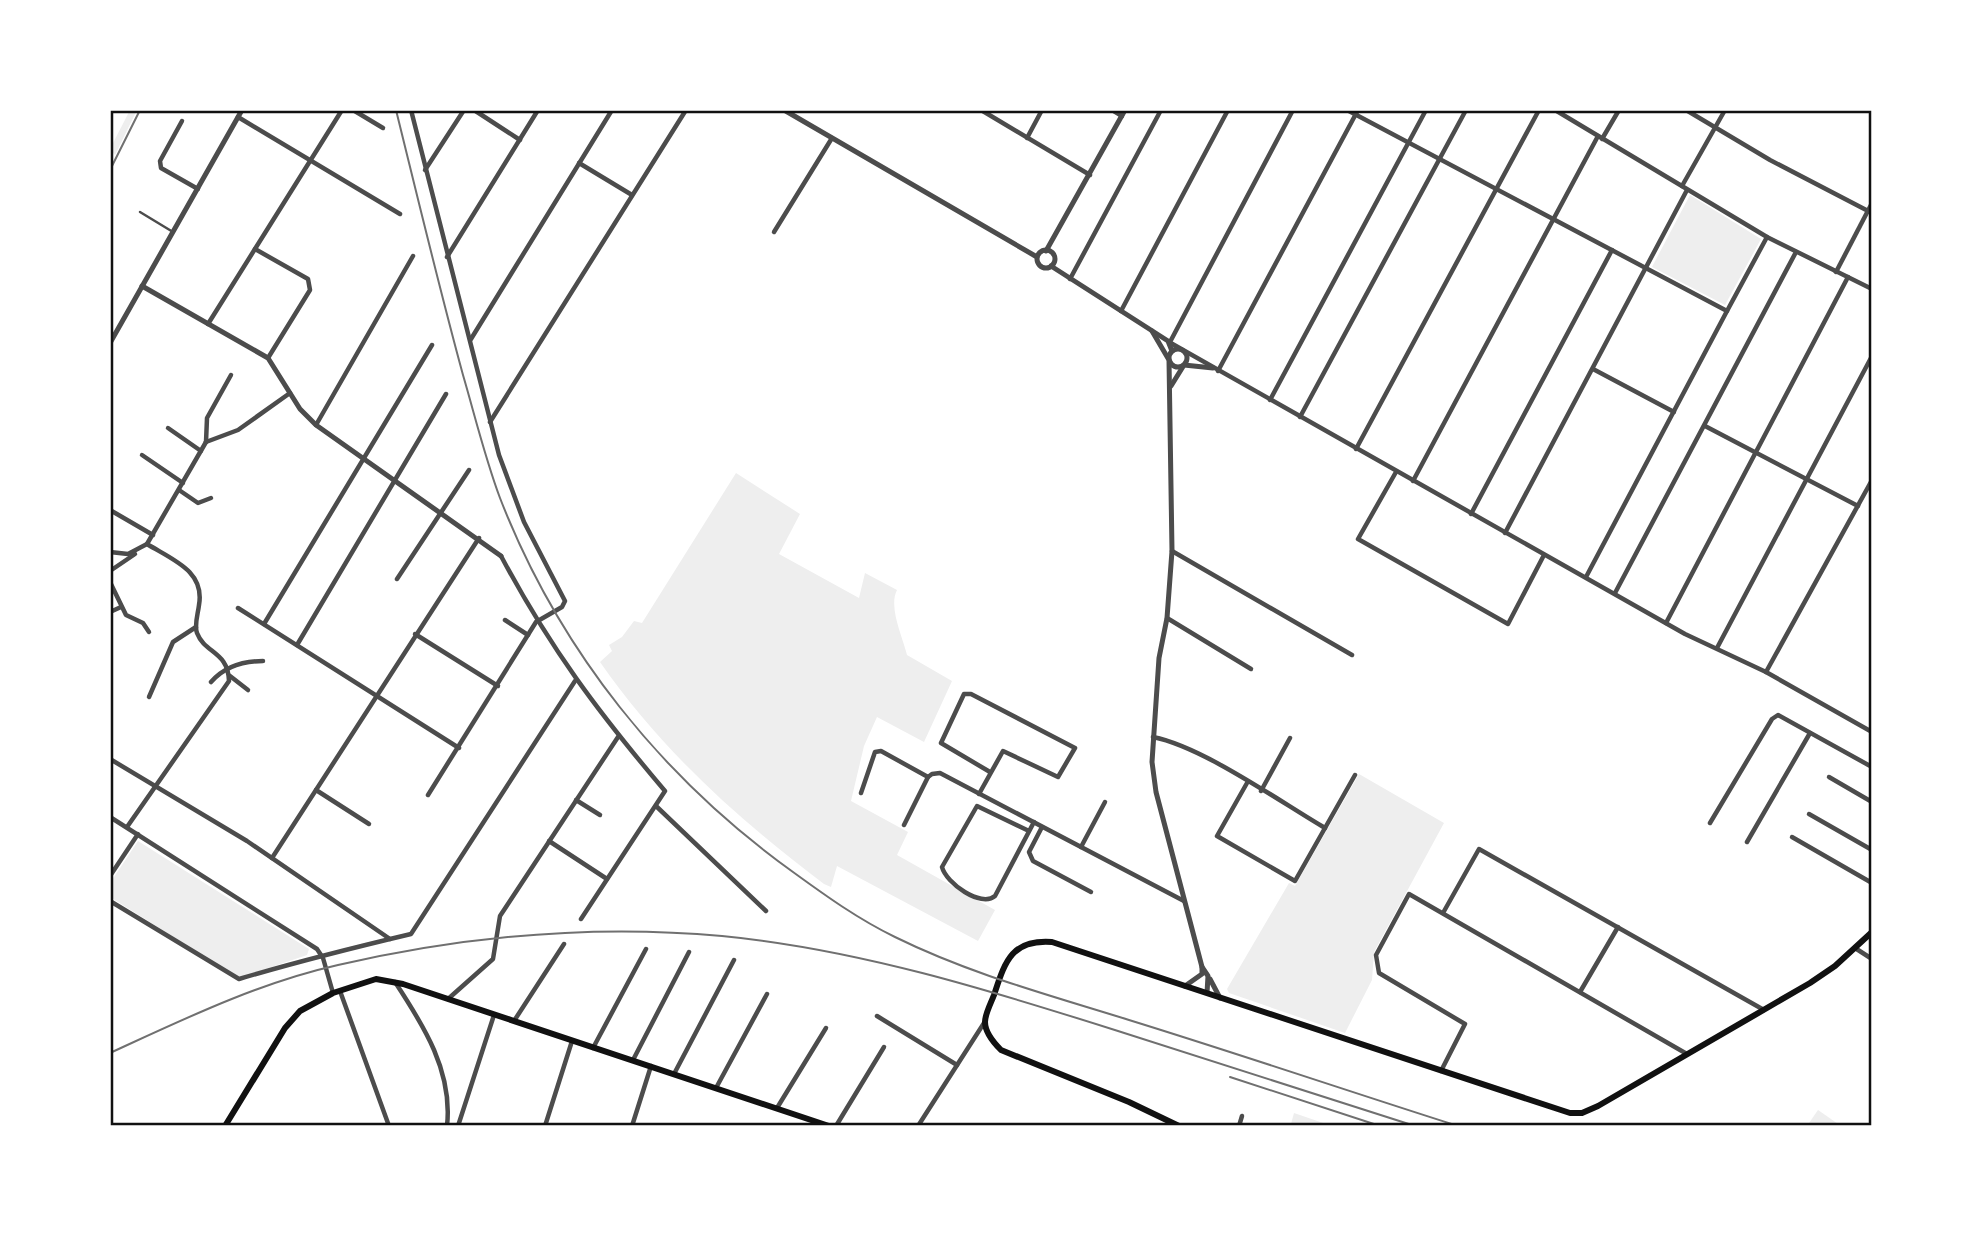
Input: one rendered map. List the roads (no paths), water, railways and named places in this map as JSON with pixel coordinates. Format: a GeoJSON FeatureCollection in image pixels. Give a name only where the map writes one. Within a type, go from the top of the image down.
{"type":"FeatureCollection","features":[{"type":"Feature","properties":{"kind":"main road"},"geometry":{"type":"LineString","coordinates":[[1179,1126],[1129,1102],[1001,1051],[991,1040],[985,1022],[1001,975],[1013,953],[1025,944],[1044,941],[1551,1108],[1582,1113],[1810,983],[1872,932]]}},
{"type":"Feature","properties":{"kind":"main road"},"geometry":{"type":"LineString","coordinates":[[225,1126],[285,1028],[300,1011],[336,992],[376,979],[395,982],[448,999],[828,1126]]}},
{"type":"Feature","properties":{"kind":"street"},"geometry":{"type":"LineString","coordinates":[[110,343],[242,110]]}},
{"type":"Feature","properties":{"kind":"street"},"geometry":{"type":"LineString","coordinates":[[208,324],[342,110]]}},
{"type":"Feature","properties":{"kind":"street"},"geometry":{"type":"LineString","coordinates":[[353,110],[383,128]]}},
{"type":"Feature","properties":{"kind":"street"},"geometry":{"type":"LineString","coordinates":[[411,110],[490,422],[524,522],[565,598],[562,607],[536,622],[428,795]]}},
{"type":"Feature","properties":{"kind":"street"},"geometry":{"type":"LineString","coordinates":[[425,171],[464,110]]}},
{"type":"Feature","properties":{"kind":"street"},"geometry":{"type":"LineString","coordinates":[[474,110],[520,140]]}},
{"type":"Feature","properties":{"kind":"street"},"geometry":{"type":"LineString","coordinates":[[447,257],[538,110]]}},
{"type":"Feature","properties":{"kind":"street"},"geometry":{"type":"LineString","coordinates":[[471,339],[612,110]]}},
{"type":"Feature","properties":{"kind":"street"},"geometry":{"type":"LineString","coordinates":[[490,422],[686,110]]}},
{"type":"Feature","properties":{"kind":"street"},"geometry":{"type":"LineString","coordinates":[[784,110],[1037,257],[1041,267],[1051,266],[1120,312],[1216,370],[1666,623],[1766,672],[1872,732]]}},
{"type":"Feature","properties":{"kind":"street"},"geometry":{"type":"LineString","coordinates":[[981,110],[1090,174]]}},
{"type":"Feature","properties":{"kind":"street"},"geometry":{"type":"LineString","coordinates":[[1027,138],[1042,110]]}},
{"type":"Feature","properties":{"kind":"street"},"geometry":{"type":"LineString","coordinates":[[1037,257],[1046,251],[1124,113],[1112,110]]}},
{"type":"Feature","properties":{"kind":"street"},"geometry":{"type":"LineString","coordinates":[[1070,279],[1161,110]]}},
{"type":"Feature","properties":{"kind":"street"},"geometry":{"type":"LineString","coordinates":[[1120,312],[1228,110]]}},
{"type":"Feature","properties":{"kind":"street"},"geometry":{"type":"LineString","coordinates":[[1207,993],[1204,972],[1156,792],[1152,737],[1159,658],[1167,618],[1172,551],[1169,360],[1172,351],[1169,342],[1293,110]]}},
{"type":"Feature","properties":{"kind":"street"},"geometry":{"type":"LineString","coordinates":[[1347,110],[1356,112],[1409,143],[1727,311]]}},
{"type":"Feature","properties":{"kind":"street"},"geometry":{"type":"LineString","coordinates":[[1270,400],[1426,110]]}},
{"type":"Feature","properties":{"kind":"street"},"geometry":{"type":"LineString","coordinates":[[1300,417],[1466,110]]}},
{"type":"Feature","properties":{"kind":"street"},"geometry":{"type":"LineString","coordinates":[[1356,449],[1539,110]]}},
{"type":"Feature","properties":{"kind":"street"},"geometry":{"type":"LineString","coordinates":[[1555,110],[1767,237],[1872,289]]}},
{"type":"Feature","properties":{"kind":"street"},"geometry":{"type":"LineString","coordinates":[[1413,481],[1553,219],[1600,137],[1619,110]]}},
{"type":"Feature","properties":{"kind":"street"},"geometry":{"type":"LineString","coordinates":[[1686,110],[1870,212]]}},
{"type":"Feature","properties":{"kind":"street"},"geometry":{"type":"LineString","coordinates":[[1682,186],[1725,110]]}},
{"type":"Feature","properties":{"kind":"street"},"geometry":{"type":"LineString","coordinates":[[1216,370],[1356,112]]}},
{"type":"Feature","properties":{"kind":"street"},"geometry":{"type":"LineString","coordinates":[[238,117],[400,214]]}},
{"type":"Feature","properties":{"kind":"street"},"geometry":{"type":"LineString","coordinates":[[182,121],[160,161],[161,167],[198,189]]}},
{"type":"Feature","properties":{"kind":"street"},"geometry":{"type":"LineString","coordinates":[[774,232],[832,138]]}},
{"type":"Feature","properties":{"kind":"street"},"geometry":{"type":"LineString","coordinates":[[579,163],[632,195]]}},
{"type":"Feature","properties":{"kind":"street"},"geometry":{"type":"LineString","coordinates":[[1504,533],[1688,190]]}},
{"type":"Feature","properties":{"kind":"street"},"geometry":{"type":"LineString","coordinates":[[1836,272],[1870,212],[1872,203]]}},
{"type":"Feature","properties":{"kind":"street"},"geometry":{"type":"LineString","coordinates":[[1587,577],[1767,237]]}},
{"type":"Feature","properties":{"kind":"street"},"geometry":{"type":"LineString","coordinates":[[255,249],[308,279],[310,289],[268,358]]}},
{"type":"Feature","properties":{"kind":"street"},"geometry":{"type":"LineString","coordinates":[[1471,514],[1612,250]]}},
{"type":"Feature","properties":{"kind":"street"},"geometry":{"type":"LineString","coordinates":[[1046,251],[1054,257],[1051,266]]}},
{"type":"Feature","properties":{"kind":"street"},"geometry":{"type":"LineString","coordinates":[[1615,593],[1796,252]]}},
{"type":"Feature","properties":{"kind":"street"},"geometry":{"type":"LineString","coordinates":[[316,425],[412,256]]}},
{"type":"Feature","properties":{"kind":"street"},"geometry":{"type":"LineString","coordinates":[[1666,623],[1848,278]]}},
{"type":"Feature","properties":{"kind":"street"},"geometry":{"type":"LineString","coordinates":[[142,286],[268,358],[290,393],[316,425],[501,556],[536,622],[575,681],[618,737],[666,791],[581,919]]}},
{"type":"Feature","properties":{"kind":"street"},"geometry":{"type":"LineString","coordinates":[[1152,331],[1174,366],[1216,370]]}},
{"type":"Feature","properties":{"kind":"street"},"geometry":{"type":"LineString","coordinates":[[264,624],[432,345]]}},
{"type":"Feature","properties":{"kind":"street"},"geometry":{"type":"LineString","coordinates":[[1172,351],[1183,349]]}},
{"type":"Feature","properties":{"kind":"street"},"geometry":{"type":"LineString","coordinates":[[1171,386],[1188,357],[1183,349]]}},
{"type":"Feature","properties":{"kind":"street"},"geometry":{"type":"LineString","coordinates":[[1717,649],[1872,356]]}},
{"type":"Feature","properties":{"kind":"street"},"geometry":{"type":"LineString","coordinates":[[1592,369],[1674,412]]}},
{"type":"Feature","properties":{"kind":"street"},"geometry":{"type":"LineString","coordinates":[[110,571],[141,550],[153,535],[206,442],[207,418],[231,374]]}},
{"type":"Feature","properties":{"kind":"street"},"geometry":{"type":"LineString","coordinates":[[206,442],[238,430],[290,393]]}},
{"type":"Feature","properties":{"kind":"street"},"geometry":{"type":"LineString","coordinates":[[297,645],[446,394]]}},
{"type":"Feature","properties":{"kind":"street"},"geometry":{"type":"LineString","coordinates":[[1706,426],[1858,506]]}},
{"type":"Feature","properties":{"kind":"street"},"geometry":{"type":"LineString","coordinates":[[169,428],[201,451]]}},
{"type":"Feature","properties":{"kind":"street"},"geometry":{"type":"LineString","coordinates":[[142,455],[183,482]]}},
{"type":"Feature","properties":{"kind":"street"},"geometry":{"type":"LineString","coordinates":[[397,579],[469,470]]}},
{"type":"Feature","properties":{"kind":"street"},"geometry":{"type":"LineString","coordinates":[[1396,472],[1357,539],[1508,624],[1544,555]]}},
{"type":"Feature","properties":{"kind":"street"},"geometry":{"type":"LineString","coordinates":[[1766,672],[1872,480]]}},
{"type":"Feature","properties":{"kind":"street"},"geometry":{"type":"LineString","coordinates":[[179,489],[198,503],[211,498]]}},
{"type":"Feature","properties":{"kind":"street"},"geometry":{"type":"LineString","coordinates":[[110,510],[153,535]]}},
{"type":"Feature","properties":{"kind":"street"},"geometry":{"type":"LineString","coordinates":[[272,858],[479,538]]}},
{"type":"Feature","properties":{"kind":"street"},"geometry":{"type":"LineString","coordinates":[[147,544],[191,572],[198,580],[201,593],[196,628],[198,635],[229,673],[248,690]]}},
{"type":"Feature","properties":{"kind":"street"},"geometry":{"type":"LineString","coordinates":[[110,552],[141,550]]}},
{"type":"Feature","properties":{"kind":"street"},"geometry":{"type":"LineString","coordinates":[[1172,551],[1352,655]]}},
{"type":"Feature","properties":{"kind":"street"},"geometry":{"type":"LineString","coordinates":[[110,582],[125,615],[143,623],[149,632]]}},
{"type":"Feature","properties":{"kind":"street"},"geometry":{"type":"LineString","coordinates":[[110,612],[121,607]]}},
{"type":"Feature","properties":{"kind":"street"},"geometry":{"type":"LineString","coordinates":[[238,608],[459,748]]}},
{"type":"Feature","properties":{"kind":"street"},"geometry":{"type":"LineString","coordinates":[[1167,618],[1251,668]]}},
{"type":"Feature","properties":{"kind":"street"},"geometry":{"type":"LineString","coordinates":[[505,620],[528,635]]}},
{"type":"Feature","properties":{"kind":"street"},"geometry":{"type":"LineString","coordinates":[[149,697],[173,642],[196,628]]}},
{"type":"Feature","properties":{"kind":"street"},"geometry":{"type":"LineString","coordinates":[[415,634],[498,686]]}},
{"type":"Feature","properties":{"kind":"street"},"geometry":{"type":"LineString","coordinates":[[211,682],[222,670],[229,673],[263,661]]}},
{"type":"Feature","properties":{"kind":"street"},"geometry":{"type":"LineString","coordinates":[[127,827],[224,692],[229,673]]}},
{"type":"Feature","properties":{"kind":"street"},"geometry":{"type":"LineString","coordinates":[[110,901],[239,979],[308,957],[323,958],[411,934],[575,681]]}},
{"type":"Feature","properties":{"kind":"street"},"geometry":{"type":"LineString","coordinates":[[979,794],[1003,751],[1058,777],[1074,748],[971,694],[964,694],[941,743],[990,772]]}},
{"type":"Feature","properties":{"kind":"street"},"geometry":{"type":"LineString","coordinates":[[1710,822],[1772,719],[1778,715],[1872,768]]}},
{"type":"Feature","properties":{"kind":"street"},"geometry":{"type":"LineString","coordinates":[[1747,842],[1810,733]]}},
{"type":"Feature","properties":{"kind":"street"},"geometry":{"type":"LineString","coordinates":[[448,999],[493,959],[500,916],[618,737]]}},
{"type":"Feature","properties":{"kind":"street"},"geometry":{"type":"LineString","coordinates":[[1152,737],[1180,746],[1325,828]]}},
{"type":"Feature","properties":{"kind":"street"},"geometry":{"type":"LineString","coordinates":[[1261,791],[1290,738]]}},
{"type":"Feature","properties":{"kind":"street"},"geometry":{"type":"LineString","coordinates":[[861,793],[875,752],[881,751],[929,777]]}},
{"type":"Feature","properties":{"kind":"street"},"geometry":{"type":"LineString","coordinates":[[110,759],[272,858],[391,939]]}},
{"type":"Feature","properties":{"kind":"street"},"geometry":{"type":"LineString","coordinates":[[904,825],[929,777],[940,773],[1184,901]]}},
{"type":"Feature","properties":{"kind":"street"},"geometry":{"type":"LineString","coordinates":[[1247,783],[1217,836],[1295,881],[1355,775]]}},
{"type":"Feature","properties":{"kind":"street"},"geometry":{"type":"LineString","coordinates":[[1829,778],[1872,803]]}},
{"type":"Feature","properties":{"kind":"street"},"geometry":{"type":"LineString","coordinates":[[316,790],[369,824]]}},
{"type":"Feature","properties":{"kind":"street"},"geometry":{"type":"LineString","coordinates":[[576,800],[600,815]]}},
{"type":"Feature","properties":{"kind":"street"},"geometry":{"type":"LineString","coordinates":[[1081,847],[1105,802]]}},
{"type":"Feature","properties":{"kind":"street"},"geometry":{"type":"LineString","coordinates":[[656,806],[766,911]]}},
{"type":"Feature","properties":{"kind":"street"},"geometry":{"type":"LineString","coordinates":[[1029,831],[977,806],[942,867],[949,883],[984,901],[990,900],[1029,831],[1034,822]]}},
{"type":"Feature","properties":{"kind":"street"},"geometry":{"type":"LineString","coordinates":[[1809,814],[1872,850]]}},
{"type":"Feature","properties":{"kind":"street"},"geometry":{"type":"LineString","coordinates":[[110,817],[317,949],[323,958],[389,1126]]}},
{"type":"Feature","properties":{"kind":"street"},"geometry":{"type":"LineString","coordinates":[[1042,827],[1028,852],[1033,861],[1091,892]]}},
{"type":"Feature","properties":{"kind":"street"},"geometry":{"type":"LineString","coordinates":[[110,876],[138,834]]}},
{"type":"Feature","properties":{"kind":"street"},"geometry":{"type":"LineString","coordinates":[[1792,838],[1872,883]]}},
{"type":"Feature","properties":{"kind":"street"},"geometry":{"type":"LineString","coordinates":[[549,841],[607,879]]}},
{"type":"Feature","properties":{"kind":"street"},"geometry":{"type":"LineString","coordinates":[[1443,913],[1479,849],[1763,1010]]}},
{"type":"Feature","properties":{"kind":"street"},"geometry":{"type":"LineString","coordinates":[[1441,1071],[1465,1024],[1379,973],[1375,964],[1376,955],[1409,894],[1687,1054]]}},
{"type":"Feature","properties":{"kind":"street"},"geometry":{"type":"LineString","coordinates":[[1580,992],[1618,927]]}},
{"type":"Feature","properties":{"kind":"street"},"geometry":{"type":"LineString","coordinates":[[513,1022],[564,944]]}},
{"type":"Feature","properties":{"kind":"street"},"geometry":{"type":"LineString","coordinates":[[1855,948],[1872,959]]}},
{"type":"Feature","properties":{"kind":"street"},"geometry":{"type":"LineString","coordinates":[[593,1048],[646,949]]}},
{"type":"Feature","properties":{"kind":"street"},"geometry":{"type":"LineString","coordinates":[[633,1060],[689,952]]}},
{"type":"Feature","properties":{"kind":"street"},"geometry":{"type":"LineString","coordinates":[[674,1074],[734,960]]}},
{"type":"Feature","properties":{"kind":"street"},"geometry":{"type":"LineString","coordinates":[[1185,986],[1204,972]]}},
{"type":"Feature","properties":{"kind":"street"},"geometry":{"type":"LineString","coordinates":[[1198,990],[1204,972]]}},
{"type":"Feature","properties":{"kind":"street"},"geometry":{"type":"LineString","coordinates":[[1204,972],[1220,998]]}},
{"type":"Feature","properties":{"kind":"street"},"geometry":{"type":"LineString","coordinates":[[395,982],[437,1056],[449,1105],[447,1126]]}},
{"type":"Feature","properties":{"kind":"street"},"geometry":{"type":"LineString","coordinates":[[716,1088],[766,994]]}},
{"type":"Feature","properties":{"kind":"street"},"geometry":{"type":"LineString","coordinates":[[458,1126],[494,1015]]}},
{"type":"Feature","properties":{"kind":"street"},"geometry":{"type":"LineString","coordinates":[[877,1016],[957,1065]]}},
{"type":"Feature","properties":{"kind":"street"},"geometry":{"type":"LineString","coordinates":[[918,1126],[985,1022]]}},
{"type":"Feature","properties":{"kind":"street"},"geometry":{"type":"LineString","coordinates":[[777,1108],[827,1028]]}},
{"type":"Feature","properties":{"kind":"street"},"geometry":{"type":"LineString","coordinates":[[545,1126],[572,1041]]}},
{"type":"Feature","properties":{"kind":"street"},"geometry":{"type":"LineString","coordinates":[[836,1126],[884,1047]]}},
{"type":"Feature","properties":{"kind":"street"},"geometry":{"type":"LineString","coordinates":[[632,1126],[651,1066]]}},
{"type":"Feature","properties":{"kind":"street"},"geometry":{"type":"LineString","coordinates":[[1239,1126],[1242,1116]]}},
{"type":"Feature","properties":{"kind":"lane"},"geometry":{"type":"LineString","coordinates":[[140,212],[173,232]]}},
{"type":"Feature","properties":{"kind":"railway"},"geometry":{"type":"LineString","coordinates":[[110,170],[140,110]]}},
{"type":"Feature","properties":{"kind":"railway"},"geometry":{"type":"LineString","coordinates":[[396,110],[480,437],[500,498],[524,554],[552,607],[584,658],[658,752],[700,795],[745,835],[830,898],[881,930],[923,950],[1010,983],[1458,1126]]}},
{"type":"Feature","properties":{"kind":"railway"},"geometry":{"type":"LineString","coordinates":[[110,1053],[250,992],[338,965],[433,947],[529,935],[625,931],[674,933],[772,942],[823,951],[972,986],[1415,1126]]}},
{"type":"Feature","properties":{"kind":"railway"},"geometry":{"type":"LineString","coordinates":[[1230,1077],[1380,1126]]}}]}
